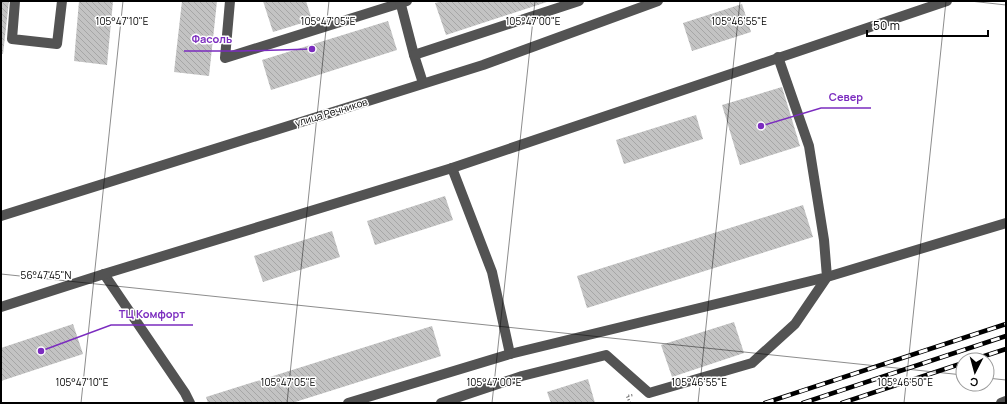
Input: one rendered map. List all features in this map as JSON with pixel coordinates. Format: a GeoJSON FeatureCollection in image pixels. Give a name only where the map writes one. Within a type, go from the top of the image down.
{"type":"FeatureCollection","features":[{"type":"Feature","properties":{"kind":"street"},"geometry":{"type":"LineString","coordinates":[[15,1],[12,39],[58,44],[62,1]]}},
{"type":"Feature","properties":{"kind":"street"},"geometry":{"type":"LineString","coordinates":[[230,1],[225,58],[403,2],[414,55],[423,83]]}},
{"type":"Feature","properties":{"kind":"street"},"geometry":{"type":"LineString","coordinates":[[414,55],[579,1]]}},
{"type":"Feature","properties":{"kind":"street"},"geometry":{"type":"LineString","coordinates":[[1,307],[452,168],[948,1]]}},
{"type":"Feature","properties":{"kind":"street","name":"улица Речников"},"geometry":{"type":"LineString","coordinates":[[1,216],[483,65],[654,2]]}},
{"type":"Feature","properties":{"kind":"street"},"geometry":{"type":"LineString","coordinates":[[441,403],[522,376],[606,355],[649,393],[752,363],[795,324],[827,277],[824,240],[809,146],[778,57]]}},
{"type":"Feature","properties":{"kind":"street"},"geometry":{"type":"LineString","coordinates":[[452,168],[492,272],[510,354]]}},
{"type":"Feature","properties":{"kind":"street"},"geometry":{"type":"LineString","coordinates":[[348,403],[510,354],[827,277],[1006,223]]}},
{"type":"Feature","properties":{"kind":"street"},"geometry":{"type":"LineString","coordinates":[[104,274],[185,393],[190,403]]}},
{"type":"Feature","properties":{"kind":"street"},"geometry":{"type":"LineString","coordinates":[[1001,403],[1006,402]]}},
{"type":"Feature","properties":{"kind":"building"},"geometry":{"type":"Polygon","coordinates":[[[1,1],[9,1],[3,54],[1,54],[1,1]]]}},
{"type":"Feature","properties":{"kind":"building"},"geometry":{"type":"Polygon","coordinates":[[[79,1],[113,1],[107,65],[74,61],[79,1]]]}},
{"type":"Feature","properties":{"kind":"building"},"geometry":{"type":"Polygon","coordinates":[[[182,1],[217,1],[209,76],[174,72],[182,1]]]}},
{"type":"Feature","properties":{"kind":"building"},"geometry":{"type":"Polygon","coordinates":[[[263,1],[306,1],[312,20],[273,32],[263,1]]]}},
{"type":"Feature","properties":{"kind":"building"},"geometry":{"type":"Polygon","coordinates":[[[443,1],[550,1],[446,35],[435,3],[443,1]]]}},
{"type":"Feature","properties":{"kind":"building"},"geometry":{"type":"Polygon","coordinates":[[[742,4],[751,32],[692,51],[683,23],[742,4]]]}},
{"type":"Feature","properties":{"kind":"building"},"geometry":{"type":"Polygon","coordinates":[[[388,21],[397,50],[271,90],[262,60],[388,21]]]}},
{"type":"Feature","properties":{"kind":"building"},"geometry":{"type":"Polygon","coordinates":[[[782,87],[800,146],[740,165],[722,105],[782,87]]]}},
{"type":"Feature","properties":{"kind":"building"},"geometry":{"type":"Polygon","coordinates":[[[696,115],[703,139],[624,164],[616,140],[696,115]]]}},
{"type":"Feature","properties":{"kind":"building"},"geometry":{"type":"Polygon","coordinates":[[[445,196],[453,220],[375,245],[367,221],[445,196]]]}},
{"type":"Feature","properties":{"kind":"building"},"geometry":{"type":"Polygon","coordinates":[[[803,205],[813,237],[587,308],[577,276],[803,205]]]}},
{"type":"Feature","properties":{"kind":"building"},"geometry":{"type":"Polygon","coordinates":[[[332,231],[340,257],[263,282],[254,256],[332,231]]]}},
{"type":"Feature","properties":{"kind":"building"},"geometry":{"type":"Polygon","coordinates":[[[734,322],[744,353],[672,377],[661,345],[734,322]]]}},
{"type":"Feature","properties":{"kind":"building"},"geometry":{"type":"Polygon","coordinates":[[[73,324],[83,354],[1,381],[1,348],[73,324]]]}},
{"type":"Feature","properties":{"kind":"building"},"geometry":{"type":"Polygon","coordinates":[[[432,326],[441,356],[292,403],[208,403],[206,397],[432,326]]]}},
{"type":"Feature","properties":{"kind":"building"},"geometry":{"type":"Polygon","coordinates":[[[588,379],[595,403],[551,403],[547,392],[588,379]]]}},
{"type":"Feature","properties":{"kind":"railway"},"geometry":{"type":"LineString","coordinates":[[765,403],[1006,324]]}},
{"type":"Feature","properties":{"kind":"railway"},"geometry":{"type":"LineString","coordinates":[[803,403],[1006,336]]}},
{"type":"Feature","properties":{"kind":"railway"},"geometry":{"type":"LineString","coordinates":[[995,353],[1006,349]]}},
{"type":"Feature","properties":{"kind":"railway"},"geometry":{"type":"LineString","coordinates":[[842,403],[955,366]]}},
{"type":"Feature","properties":{"kind":"place","name":"Фасоль"},"geometry":{"type":"Point","coordinates":[312,49]}},
{"type":"Feature","properties":{"kind":"place","name":"Север"},"geometry":{"type":"Point","coordinates":[761,126]}},
{"type":"Feature","properties":{"kind":"place","name":"ТЦ Комфорт"},"geometry":{"type":"Point","coordinates":[41,351]}}]}
